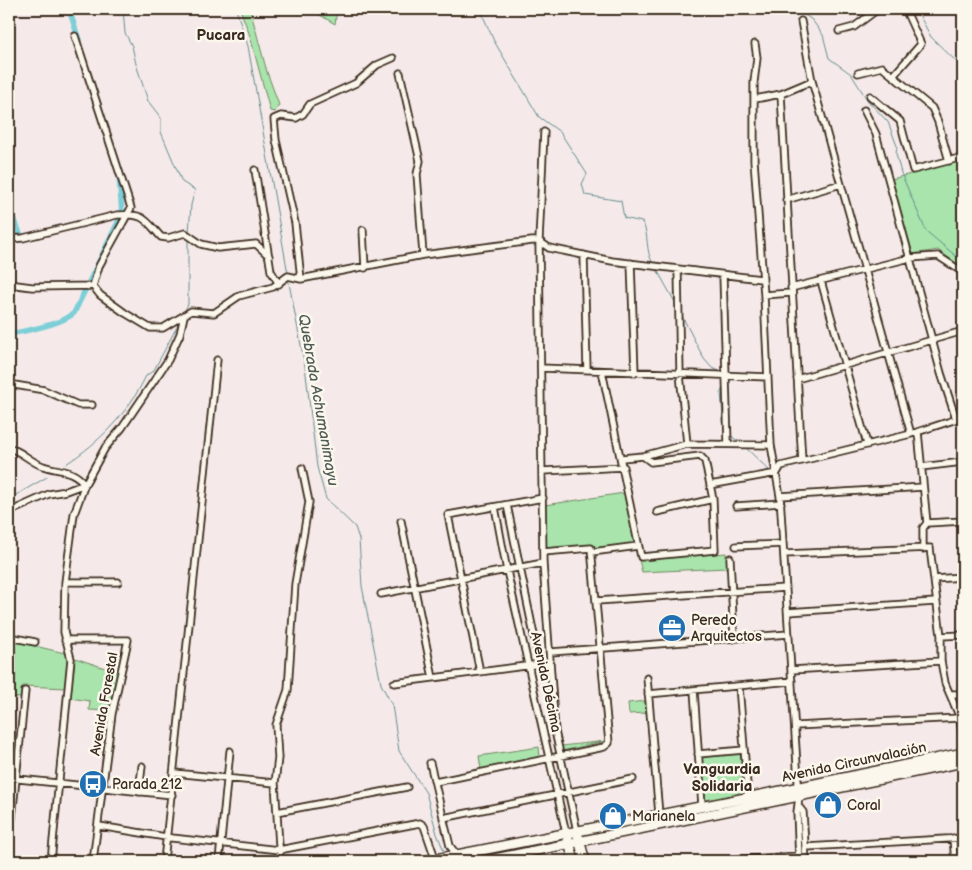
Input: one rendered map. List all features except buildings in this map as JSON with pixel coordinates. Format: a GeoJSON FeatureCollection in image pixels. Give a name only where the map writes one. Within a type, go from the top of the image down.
{"type":"FeatureCollection","features":[{"type":"Feature","properties":{"kind":"main road","name":"Avenida Circunvalación"},"geometry":{"type":"LineString","coordinates":[[435,860],[748,797],[799,797],[963,753]]}},
{"type":"Feature","properties":{"kind":"main road","name":"Avenida Circunvalación"},"geometry":{"type":"LineString","coordinates":[[485,861],[963,762]]}},
{"type":"Feature","properties":{"kind":"main road","name":"Avenida Décima"},"geometry":{"type":"LineString","coordinates":[[577,831],[585,861]]}},
{"type":"Feature","properties":{"kind":"main road","name":"Avenida Décima"},"geometry":{"type":"LineString","coordinates":[[566,833],[574,861]]}},
{"type":"Feature","properties":{"kind":"street"},"geometry":{"type":"LineString","coordinates":[[839,31],[854,27],[878,9]]}},
{"type":"Feature","properties":{"kind":"street"},"geometry":{"type":"LineString","coordinates":[[894,76],[921,44],[905,9]]}},
{"type":"Feature","properties":{"kind":"street"},"geometry":{"type":"LineString","coordinates":[[801,21],[812,81],[911,434]]}},
{"type":"Feature","properties":{"kind":"street"},"geometry":{"type":"LineString","coordinates":[[76,36],[131,208],[99,266],[93,286]]}},
{"type":"Feature","properties":{"kind":"street"},"geometry":{"type":"LineString","coordinates":[[714,861],[799,859],[797,812],[799,797],[781,503],[771,445],[764,295],[753,153],[757,58],[755,44]]}},
{"type":"Feature","properties":{"kind":"street"},"geometry":{"type":"LineString","coordinates":[[300,280],[294,223],[278,149],[274,119],[280,116],[296,118],[303,114],[310,104],[356,83],[376,65],[394,58]]}},
{"type":"Feature","properties":{"kind":"street"},"geometry":{"type":"LineString","coordinates":[[858,73],[882,67],[932,108],[949,161]]}},
{"type":"Feature","properties":{"kind":"street"},"geometry":{"type":"LineString","coordinates":[[400,73],[420,160],[417,174],[423,256]]}},
{"type":"Feature","properties":{"kind":"street"},"geometry":{"type":"LineString","coordinates":[[755,99],[781,94],[812,81]]}},
{"type":"Feature","properties":{"kind":"street"},"geometry":{"type":"LineString","coordinates":[[781,94],[802,462]]}},
{"type":"Feature","properties":{"kind":"street"},"geometry":{"type":"LineString","coordinates":[[870,96],[900,121],[913,170],[963,157]]}},
{"type":"Feature","properties":{"kind":"street"},"geometry":{"type":"LineString","coordinates":[[864,110],[876,134],[932,340],[956,419]]}},
{"type":"Feature","properties":{"kind":"street","name":"Avenida Décima"},"geometry":{"type":"LineString","coordinates":[[544,132],[539,241],[543,563],[551,652],[549,663],[560,756],[577,831]]}},
{"type":"Feature","properties":{"kind":"street"},"geometry":{"type":"LineString","coordinates":[[255,170],[271,271],[279,284]]}},
{"type":"Feature","properties":{"kind":"street"},"geometry":{"type":"LineString","coordinates":[[786,200],[841,184]]}},
{"type":"Feature","properties":{"kind":"street"},"geometry":{"type":"LineString","coordinates":[[9,239],[23,238],[117,215],[129,214],[149,221],[161,237],[168,238],[185,233],[202,244],[218,248],[256,244],[269,256]]}},
{"type":"Feature","properties":{"kind":"street"},"geometry":{"type":"LineString","coordinates":[[363,230],[365,268]]}},
{"type":"Feature","properties":{"kind":"street"},"geometry":{"type":"LineString","coordinates":[[9,284],[32,287],[93,286],[106,299],[150,328],[163,328],[192,311],[214,313],[240,296],[273,287],[288,276],[300,280],[423,256],[539,241],[548,248],[584,255],[678,270],[762,279]]}},
{"type":"Feature","properties":{"kind":"street"},"geometry":{"type":"LineString","coordinates":[[584,255],[587,370]]}},
{"type":"Feature","properties":{"kind":"street"},"geometry":{"type":"LineString","coordinates":[[764,295],[791,290],[910,258],[938,256],[961,271],[963,278]]}},
{"type":"Feature","properties":{"kind":"street"},"geometry":{"type":"LineString","coordinates":[[631,263],[635,373]]}},
{"type":"Feature","properties":{"kind":"street"},"geometry":{"type":"LineString","coordinates":[[678,270],[680,374],[687,444]]}},
{"type":"Feature","properties":{"kind":"street"},"geometry":{"type":"LineString","coordinates":[[723,276],[728,444]]}},
{"type":"Feature","properties":{"kind":"street"},"geometry":{"type":"LineString","coordinates":[[821,281],[867,444]]}},
{"type":"Feature","properties":{"kind":"street"},"geometry":{"type":"LineString","coordinates":[[51,861],[72,659],[65,640],[65,582],[74,514],[85,484],[105,448],[122,428],[168,360],[180,334],[184,316]]}},
{"type":"Feature","properties":{"kind":"street"},"geometry":{"type":"LineString","coordinates":[[797,379],[963,331]]}},
{"type":"Feature","properties":{"kind":"street"},"geometry":{"type":"LineString","coordinates":[[164,861],[217,360]]}},
{"type":"Feature","properties":{"kind":"street"},"geometry":{"type":"LineString","coordinates":[[541,368],[768,377]]}},
{"type":"Feature","properties":{"kind":"street"},"geometry":{"type":"LineString","coordinates":[[602,371],[624,467],[641,557],[715,550],[713,499],[705,460],[700,456],[651,462],[643,456]]}},
{"type":"Feature","properties":{"kind":"street"},"geometry":{"type":"LineString","coordinates":[[9,384],[44,390],[78,405],[92,405]]}},
{"type":"Feature","properties":{"kind":"street"},"geometry":{"type":"LineString","coordinates":[[777,473],[781,466],[911,434],[963,417]]}},
{"type":"Feature","properties":{"kind":"street"},"geometry":{"type":"LineString","coordinates":[[918,432],[927,523],[923,528],[924,549]]}},
{"type":"Feature","properties":{"kind":"street"},"geometry":{"type":"LineString","coordinates":[[622,458],[643,456],[687,444],[771,445]]}},
{"type":"Feature","properties":{"kind":"street"},"geometry":{"type":"LineString","coordinates":[[9,448],[18,450],[42,466],[76,473],[85,484]]}},
{"type":"Feature","properties":{"kind":"street"},"geometry":{"type":"LineString","coordinates":[[921,466],[963,462]]}},
{"type":"Feature","properties":{"kind":"street"},"geometry":{"type":"LineString","coordinates":[[543,471],[624,467]]}},
{"type":"Feature","properties":{"kind":"street"},"geometry":{"type":"LineString","coordinates":[[280,861],[275,783],[278,758],[276,725],[288,690],[295,584],[309,502],[302,468]]}},
{"type":"Feature","properties":{"kind":"street"},"geometry":{"type":"LineString","coordinates":[[710,485],[777,473]]}},
{"type":"Feature","properties":{"kind":"street"},"geometry":{"type":"LineString","coordinates":[[9,512],[49,494],[66,491],[85,484]]}},
{"type":"Feature","properties":{"kind":"street"},"geometry":{"type":"LineString","coordinates":[[780,496],[923,487]]}},
{"type":"Feature","properties":{"kind":"street"},"geometry":{"type":"LineString","coordinates":[[480,672],[448,515],[543,498]]}},
{"type":"Feature","properties":{"kind":"street"},"geometry":{"type":"LineString","coordinates":[[657,512],[713,499]]}},
{"type":"Feature","properties":{"kind":"street"},"geometry":{"type":"LineString","coordinates":[[736,506],[781,503]]}},
{"type":"Feature","properties":{"kind":"street","name":"Avenida Décima"},"geometry":{"type":"LineString","coordinates":[[507,505],[540,664]]}},
{"type":"Feature","properties":{"kind":"street","name":"Avenida Décima"},"geometry":{"type":"LineString","coordinates":[[495,507],[507,571],[566,833]]}},
{"type":"Feature","properties":{"kind":"street"},"geometry":{"type":"LineString","coordinates":[[401,521],[433,678]]}},
{"type":"Feature","properties":{"kind":"street"},"geometry":{"type":"LineString","coordinates":[[927,523],[963,521]]}},
{"type":"Feature","properties":{"kind":"street"},"geometry":{"type":"LineString","coordinates":[[736,546],[783,544]]}},
{"type":"Feature","properties":{"kind":"street"},"geometry":{"type":"LineString","coordinates":[[592,552],[638,546]]}},
{"type":"Feature","properties":{"kind":"street"},"geometry":{"type":"LineString","coordinates":[[435,782],[548,759],[604,746],[609,743],[591,548],[543,552]]}},
{"type":"Feature","properties":{"kind":"street"},"geometry":{"type":"LineString","coordinates":[[784,554],[930,548],[935,602],[941,636],[940,661],[944,683],[960,718],[963,740]]}},
{"type":"Feature","properties":{"kind":"street"},"geometry":{"type":"LineString","coordinates":[[730,558],[734,638]]}},
{"type":"Feature","properties":{"kind":"street"},"geometry":{"type":"LineString","coordinates":[[381,594],[416,589],[543,563]]}},
{"type":"Feature","properties":{"kind":"street"},"geometry":{"type":"LineString","coordinates":[[934,578],[963,578]]}},
{"type":"Feature","properties":{"kind":"street"},"geometry":{"type":"LineString","coordinates":[[65,582],[118,582]]}},
{"type":"Feature","properties":{"kind":"street"},"geometry":{"type":"LineString","coordinates":[[597,602],[786,588]]}},
{"type":"Feature","properties":{"kind":"street"},"geometry":{"type":"LineString","coordinates":[[788,612],[935,602]]}},
{"type":"Feature","properties":{"kind":"street"},"geometry":{"type":"LineString","coordinates":[[551,652],[789,634]]}},
{"type":"Feature","properties":{"kind":"street"},"geometry":{"type":"LineString","coordinates":[[941,636],[963,635]]}},
{"type":"Feature","properties":{"kind":"street"},"geometry":{"type":"LineString","coordinates":[[9,637],[35,642]]}},
{"type":"Feature","properties":{"kind":"street","name":"Avenida Forestal"},"geometry":{"type":"LineString","coordinates":[[65,640],[128,640],[112,714],[93,861]]}},
{"type":"Feature","properties":{"kind":"street"},"geometry":{"type":"LineString","coordinates":[[791,670],[940,661]]}},
{"type":"Feature","properties":{"kind":"street"},"geometry":{"type":"LineString","coordinates":[[394,683],[549,663]]}},
{"type":"Feature","properties":{"kind":"street"},"geometry":{"type":"LineString","coordinates":[[647,678],[659,814]]}},
{"type":"Feature","properties":{"kind":"street"},"geometry":{"type":"LineString","coordinates":[[648,694],[792,681]]}},
{"type":"Feature","properties":{"kind":"street"},"geometry":{"type":"LineString","coordinates":[[739,686],[748,797]]}},
{"type":"Feature","properties":{"kind":"street"},"geometry":{"type":"LineString","coordinates":[[694,690],[702,806]]}},
{"type":"Feature","properties":{"kind":"street"},"geometry":{"type":"LineString","coordinates":[[9,846],[12,778],[25,691]]}},
{"type":"Feature","properties":{"kind":"street"},"geometry":{"type":"LineString","coordinates":[[950,694],[963,694]]}},
{"type":"Feature","properties":{"kind":"street"},"geometry":{"type":"LineString","coordinates":[[795,726],[960,718]]}},
{"type":"Feature","properties":{"kind":"street"},"geometry":{"type":"LineString","coordinates":[[698,754],[744,750]]}},
{"type":"Feature","properties":{"kind":"street"},"geometry":{"type":"LineString","coordinates":[[219,861],[230,751]]}},
{"type":"Feature","properties":{"kind":"street"},"geometry":{"type":"LineString","coordinates":[[430,763],[450,846],[455,855]]}},
{"type":"Feature","properties":{"kind":"street"},"geometry":{"type":"LineString","coordinates":[[139,792],[142,766]]}},
{"type":"Feature","properties":{"kind":"street"},"geometry":{"type":"LineString","coordinates":[[174,773],[227,780],[275,783]]}},
{"type":"Feature","properties":{"kind":"street"},"geometry":{"type":"LineString","coordinates":[[12,778],[103,786],[172,796]]}},
{"type":"Feature","properties":{"kind":"street"},"geometry":{"type":"LineString","coordinates":[[443,818],[633,779]]}},
{"type":"Feature","properties":{"kind":"street"},"geometry":{"type":"LineString","coordinates":[[278,812],[407,787]]}},
{"type":"Feature","properties":{"kind":"street"},"geometry":{"type":"LineString","coordinates":[[799,797],[803,812],[806,861]]}},
{"type":"Feature","properties":{"kind":"street"},"geometry":{"type":"LineString","coordinates":[[99,826],[221,844],[280,850],[420,823],[424,826],[435,860]]}},
{"type":"Feature","properties":{"kind":"street"},"geometry":{"type":"LineString","coordinates":[[953,838],[955,861]]}},
{"type":"Feature","properties":{"kind":"street"},"geometry":{"type":"LineString","coordinates":[[806,847],[963,838]]}},
{"type":"Feature","properties":{"kind":"green space"},"geometry":{"type":"Polygon","coordinates":[[[240,9],[250,9],[267,72],[279,105],[275,112],[270,111],[250,36],[240,9]]]}},
{"type":"Feature","properties":{"kind":"green space"},"geometry":{"type":"Polygon","coordinates":[[[310,9],[337,9],[335,24],[310,9]]]}},
{"type":"Feature","properties":{"kind":"green space"},"geometry":{"type":"Polygon","coordinates":[[[963,160],[963,268],[938,250],[913,254],[892,179],[963,160]]]}},
{"type":"Feature","properties":{"kind":"green space"},"geometry":{"type":"Polygon","coordinates":[[[624,493],[635,545],[595,549],[594,545],[546,549],[545,505],[624,493]]]}},
{"type":"Feature","properties":{"kind":"green space"},"geometry":{"type":"Polygon","coordinates":[[[726,553],[727,568],[642,572],[639,560],[726,553]]]}},
{"type":"Feature","properties":{"kind":"green space"},"geometry":{"type":"Polygon","coordinates":[[[9,640],[69,654],[66,688],[23,686],[21,698],[9,697],[9,640]]]}},
{"type":"Feature","properties":{"kind":"green space"},"geometry":{"type":"Polygon","coordinates":[[[75,658],[120,673],[110,711],[89,710],[90,701],[70,698],[75,658]]]}},
{"type":"Feature","properties":{"kind":"green space"},"geometry":{"type":"Polygon","coordinates":[[[645,701],[646,713],[629,714],[628,703],[645,701]]]}},
{"type":"Feature","properties":{"kind":"green space"},"geometry":{"type":"Polygon","coordinates":[[[606,741],[562,751],[561,746],[606,741]]]}},
{"type":"Feature","properties":{"kind":"green space"},"geometry":{"type":"Polygon","coordinates":[[[539,747],[540,758],[481,770],[479,756],[539,747]]]}},
{"type":"Feature","properties":{"kind":"green space"},"geometry":{"type":"Polygon","coordinates":[[[740,753],[745,792],[709,801],[705,799],[702,757],[740,753]]]}},
{"type":"Feature","properties":{"kind":"waterway"},"geometry":{"type":"LineString","coordinates":[[69,9],[79,40]]}},
{"type":"Feature","properties":{"kind":"waterway"},"geometry":{"type":"LineString","coordinates":[[123,9],[125,33],[132,46],[148,101],[161,118],[161,132],[182,182],[195,190],[191,205],[189,232]]}},
{"type":"Feature","properties":{"kind":"waterway","name":"Quebrada Achumanimayu"},"geometry":{"type":"LineString","coordinates":[[236,9],[248,46],[288,274]]}},
{"type":"Feature","properties":{"kind":"waterway"},"geometry":{"type":"LineString","coordinates":[[480,9],[494,41],[539,117],[560,132],[587,174],[582,184],[585,195],[621,201],[624,218],[642,222],[646,232],[649,254],[654,265]]}},
{"type":"Feature","properties":{"kind":"waterway"},"geometry":{"type":"LineString","coordinates":[[797,9],[812,20],[823,35],[829,58],[851,74],[868,101],[888,122],[897,146],[896,154],[901,173],[926,231],[963,262]]}},
{"type":"Feature","properties":{"kind":"waterway"},"geometry":{"type":"LineString","coordinates":[[916,9],[931,37],[963,68]]}},
{"type":"Feature","properties":{"kind":"waterway"},"geometry":{"type":"LineString","coordinates":[[9,334],[53,324],[74,313],[122,214],[119,176]]}},
{"type":"Feature","properties":{"kind":"waterway"},"geometry":{"type":"LineString","coordinates":[[9,206],[21,236]]}},
{"type":"Feature","properties":{"kind":"waterway"},"geometry":{"type":"LineString","coordinates":[[184,313],[188,304],[188,238]]}},
{"type":"Feature","properties":{"kind":"waterway"},"geometry":{"type":"LineString","coordinates":[[656,268],[676,304]]}},
{"type":"Feature","properties":{"kind":"waterway","name":"Quebrada Achumanimayu"},"geometry":{"type":"LineString","coordinates":[[288,278],[305,366],[317,467],[326,499],[355,527],[359,539],[362,586],[381,684],[392,705],[399,751],[426,793],[437,834],[445,853]]}},
{"type":"Feature","properties":{"kind":"waterway"},"geometry":{"type":"LineString","coordinates":[[681,314],[704,359],[712,368],[724,373]]}},
{"type":"Feature","properties":{"kind":"waterway"},"geometry":{"type":"LineString","coordinates":[[66,464],[102,436],[122,414],[139,390],[146,376],[154,370],[180,321]]}},
{"type":"Feature","properties":{"kind":"waterway"},"geometry":{"type":"LineString","coordinates":[[724,385],[721,392],[724,431]]}},
{"type":"Feature","properties":{"kind":"waterway"},"geometry":{"type":"LineString","coordinates":[[730,435],[740,443]]}},
{"type":"Feature","properties":{"kind":"waterway"},"geometry":{"type":"LineString","coordinates":[[745,447],[769,470]]}},
{"type":"Feature","properties":{"kind":"waterway"},"geometry":{"type":"LineString","coordinates":[[9,495],[16,495],[47,477]]}},
{"type":"Feature","properties":{"kind":"place","name":"Peredo Arquitectos"},"geometry":{"type":"Point","coordinates":[672,628]}},
{"type":"Feature","properties":{"kind":"place","name":"Parada 212"},"geometry":{"type":"Point","coordinates":[93,784]}},
{"type":"Feature","properties":{"kind":"place","name":"Coral"},"geometry":{"type":"Point","coordinates":[828,805]}},
{"type":"Feature","properties":{"kind":"place","name":"Marianela"},"geometry":{"type":"Point","coordinates":[613,816]}},
{"type":"Feature","properties":{"kind":"district","name":"Pucara"},"geometry":{"type":"Point","coordinates":[221,35]}},
{"type":"Feature","properties":{"kind":"district","name":"Vanguardia Solidaria"},"geometry":{"type":"Point","coordinates":[722,778]}}]}
